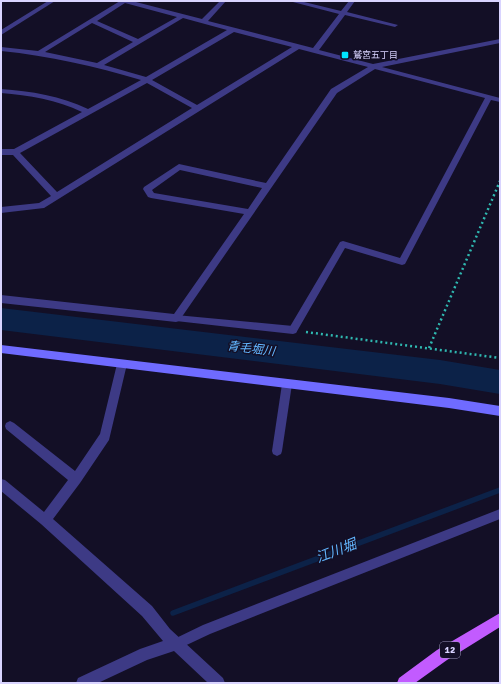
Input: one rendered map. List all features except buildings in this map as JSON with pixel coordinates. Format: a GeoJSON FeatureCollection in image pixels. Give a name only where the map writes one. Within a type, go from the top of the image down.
{"type":"FeatureCollection","features":[{"type":"Feature","properties":{"kind":"main road","name":"12"},"geometry":{"type":"LineString","coordinates":[[404,683],[458,645],[500,620]]}},
{"type":"Feature","properties":{"kind":"street"},"geometry":{"type":"LineString","coordinates":[[1,33],[52,1]]}},
{"type":"Feature","properties":{"kind":"street"},"geometry":{"type":"LineString","coordinates":[[39,53],[124,1],[138,2],[204,22],[315,50],[500,100]]}},
{"type":"Feature","properties":{"kind":"street"},"geometry":{"type":"LineString","coordinates":[[204,22],[224,1]]}},
{"type":"Feature","properties":{"kind":"street"},"geometry":{"type":"LineString","coordinates":[[292,1],[395,26]]}},
{"type":"Feature","properties":{"kind":"street"},"geometry":{"type":"LineString","coordinates":[[315,50],[352,1]]}},
{"type":"Feature","properties":{"kind":"street"},"geometry":{"type":"LineString","coordinates":[[98,65],[183,16]]}},
{"type":"Feature","properties":{"kind":"street"},"geometry":{"type":"LineString","coordinates":[[92,21],[137,42]]}},
{"type":"Feature","properties":{"kind":"street"},"geometry":{"type":"LineString","coordinates":[[1,152],[15,152],[147,80],[234,29]]}},
{"type":"Feature","properties":{"kind":"street"},"geometry":{"type":"LineString","coordinates":[[1,299],[176,318],[334,91],[375,66],[500,41]]}},
{"type":"Feature","properties":{"kind":"street"},"geometry":{"type":"LineString","coordinates":[[1,210],[41,206],[196,108],[299,46]]}},
{"type":"Feature","properties":{"kind":"street"},"geometry":{"type":"LineString","coordinates":[[1,49],[39,53],[98,65],[147,80],[196,108]]}},
{"type":"Feature","properties":{"kind":"street"},"geometry":{"type":"LineString","coordinates":[[1,91],[46,97],[78,107],[88,112]]}},
{"type":"Feature","properties":{"kind":"street"},"geometry":{"type":"LineString","coordinates":[[294,330],[343,244],[402,262],[489,97]]}},
{"type":"Feature","properties":{"kind":"street"},"geometry":{"type":"LineString","coordinates":[[15,152],[56,196]]}},
{"type":"Feature","properties":{"kind":"street"},"geometry":{"type":"LineString","coordinates":[[249,212],[151,195],[147,188],[179,167],[268,186]]}},
{"type":"Feature","properties":{"kind":"street"},"geometry":{"type":"LineString","coordinates":[[1,349],[449,403],[500,411]]}},
{"type":"Feature","properties":{"kind":"street"},"geometry":{"type":"LineString","coordinates":[[45,520],[76,479],[105,436],[122,364]]}},
{"type":"Feature","properties":{"kind":"street"},"geometry":{"type":"LineString","coordinates":[[10,426],[76,479]]}},
{"type":"Feature","properties":{"kind":"street"},"geometry":{"type":"LineString","coordinates":[[1,484],[45,520],[147,611],[164,634],[218,683]]}},
{"type":"Feature","properties":{"kind":"street"},"geometry":{"type":"LineString","coordinates":[[84,683],[145,654],[176,644]]}},
{"type":"Feature","properties":{"kind":"lane"},"geometry":{"type":"LineString","coordinates":[[176,318],[294,330]]}},
{"type":"Feature","properties":{"kind":"lane"},"geometry":{"type":"LineString","coordinates":[[276,451],[287,384]]}},
{"type":"Feature","properties":{"kind":"lane"},"geometry":{"type":"LineString","coordinates":[[176,644],[206,629],[500,514]]}},
{"type":"Feature","properties":{"kind":"path"},"geometry":{"type":"LineString","coordinates":[[429,348],[500,181]]}},
{"type":"Feature","properties":{"kind":"path"},"geometry":{"type":"LineString","coordinates":[[294,330],[500,358]]}},
{"type":"Feature","properties":{"kind":"waterway","name":"青毛堀川"},"geometry":{"type":"LineString","coordinates":[[1,319],[440,372],[500,382]]}},
{"type":"Feature","properties":{"kind":"waterway","name":"江川堀"},"geometry":{"type":"LineString","coordinates":[[173,613],[500,490]]}},
{"type":"Feature","properties":{"kind":"place","name":"鷲宮五丁目"},"geometry":{"type":"Point","coordinates":[345,55]}}]}
